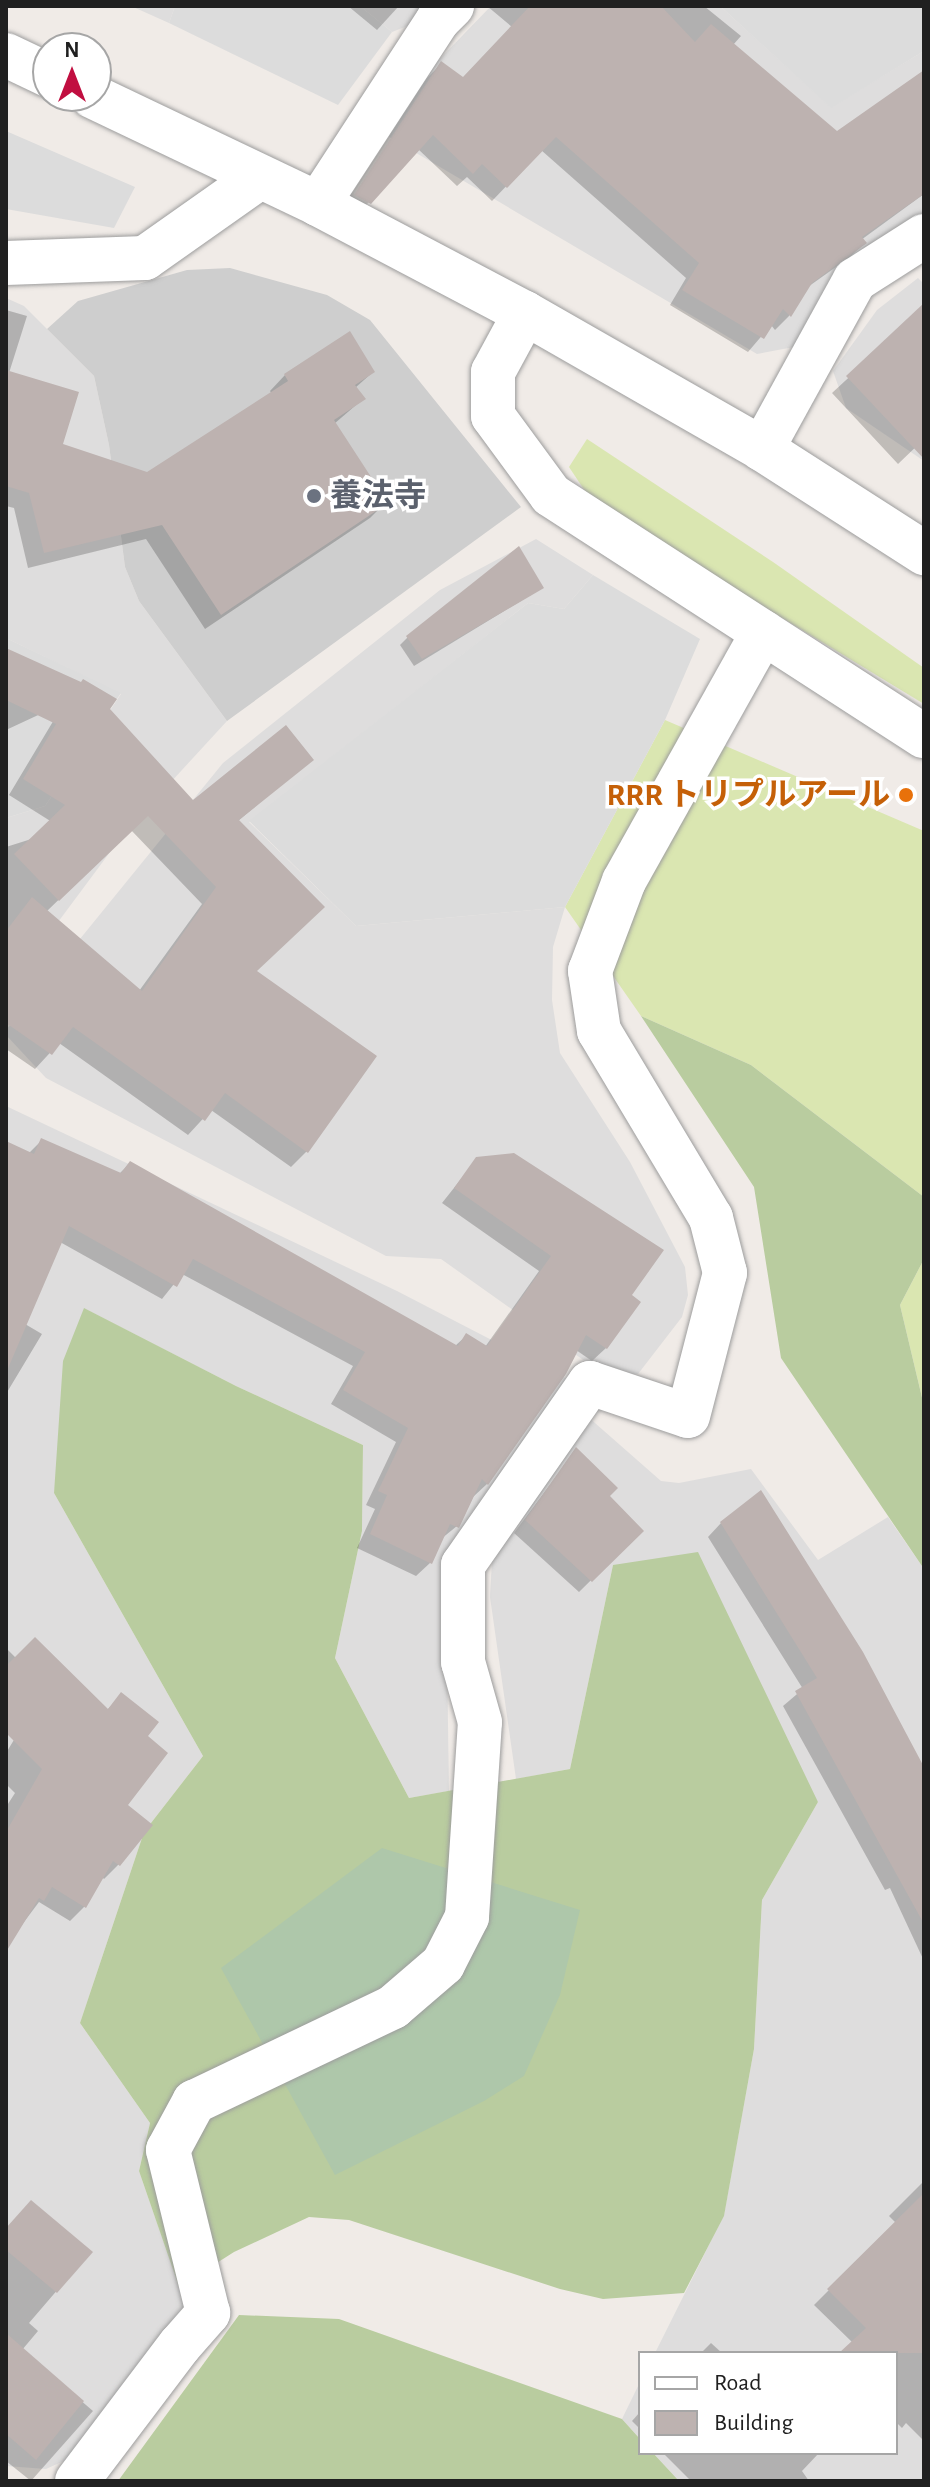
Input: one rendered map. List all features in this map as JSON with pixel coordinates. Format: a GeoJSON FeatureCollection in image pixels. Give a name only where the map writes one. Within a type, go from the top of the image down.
{"type":"FeatureCollection","features":[{"type":"Feature","properties":{"kind":"street"},"geometry":{"type":"LineString","coordinates":[[318,204],[438,20],[452,6]]}},
{"type":"Feature","properties":{"kind":"street"},"geometry":{"type":"LineString","coordinates":[[6,55],[32,67]]}},
{"type":"Feature","properties":{"kind":"street"},"geometry":{"type":"LineString","coordinates":[[112,106],[318,204],[525,313],[762,449],[924,553]]}},
{"type":"Feature","properties":{"kind":"street"},"geometry":{"type":"LineString","coordinates":[[6,263],[145,258],[260,177]]}},
{"type":"Feature","properties":{"kind":"street"},"geometry":{"type":"LineString","coordinates":[[762,449],[855,280],[924,236]]}},
{"type":"Feature","properties":{"kind":"street"},"geometry":{"type":"LineString","coordinates":[[525,313],[493,372],[493,416],[551,495],[924,736]]}},
{"type":"Feature","properties":{"kind":"street"},"geometry":{"type":"LineString","coordinates":[[77,2481],[180,2345],[208,2313],[168,2150],[194,2102],[393,2007],[443,1964],[467,1917],[480,1722],[463,1662],[463,1565],[590,1383],[688,1416],[725,1273],[711,1218],[599,1031],[590,971],[624,881],[763,632]]}},
{"type":"Feature","properties":{"kind":"shaded area"},"geometry":{"type":"Polygon","coordinates":[[[131,6],[175,6],[169,23],[131,6]]]}},
{"type":"Feature","properties":{"kind":"shaded area"},"geometry":{"type":"Polygon","coordinates":[[[175,6],[360,6],[392,32],[338,105],[169,23],[175,6]]]}},
{"type":"Feature","properties":{"kind":"shaded area"},"geometry":{"type":"Polygon","coordinates":[[[360,6],[429,6],[410,25],[392,32],[360,6]]]}},
{"type":"Feature","properties":{"kind":"shaded area"},"geometry":{"type":"Polygon","coordinates":[[[491,6],[720,6],[831,107],[924,51],[924,216],[799,346],[757,354],[384,134],[407,93],[491,6]]]}},
{"type":"Feature","properties":{"kind":"shaded area"},"geometry":{"type":"Polygon","coordinates":[[[720,6],[924,6],[924,51],[831,108],[720,6]]]}},
{"type":"Feature","properties":{"kind":"shaded area"},"geometry":{"type":"Polygon","coordinates":[[[6,131],[135,187],[114,228],[6,209],[6,131]]]}},
{"type":"Feature","properties":{"kind":"shaded area","name":"養法寺"},"geometry":{"type":"Polygon","coordinates":[[[230,268],[327,295],[370,320],[521,507],[227,721],[139,601],[125,567],[109,445],[94,376],[47,329],[78,301],[187,270],[230,268]]]}},
{"type":"Feature","properties":{"kind":"shaded area"},"geometry":{"type":"Polygon","coordinates":[[[918,278],[924,284],[924,461],[846,408],[833,371],[877,310],[918,278]]]}},
{"type":"Feature","properties":{"kind":"shaded area"},"geometry":{"type":"Polygon","coordinates":[[[6,298],[24,306],[94,376],[109,445],[125,567],[139,601],[227,721],[125,832],[6,992],[6,818],[45,806],[121,694],[6,638],[6,298]]]}},
{"type":"Feature","properties":{"kind":"shaded area"},"geometry":{"type":"Polygon","coordinates":[[[536,539],[593,575],[564,609],[528,603],[249,822],[356,926],[565,907],[553,947],[552,1000],[560,1053],[630,1162],[685,1267],[688,1295],[682,1317],[638,1374],[603,1374],[441,1259],[386,1256],[46,1078],[6,1035],[6,1030],[223,763],[440,590],[536,539]]]}},
{"type":"Feature","properties":{"kind":"shaded area"},"geometry":{"type":"Polygon","coordinates":[[[593,575],[700,639],[665,720],[565,907],[356,926],[249,821],[528,603],[564,609],[593,575]]]}},
{"type":"Feature","properties":{"kind":"shaded area"},"geometry":{"type":"Polygon","coordinates":[[[6,638],[121,693],[45,806],[6,818],[6,638]]]}},
{"type":"Feature","properties":{"kind":"shaded area"},"geometry":{"type":"Polygon","coordinates":[[[6,1106],[397,1291],[569,1380],[446,1589],[449,1791],[409,1798],[335,1658],[362,1531],[363,1445],[236,1386],[85,1309],[54,1493],[203,1756],[144,1832],[80,2023],[150,2123],[139,2171],[187,2309],[79,2454],[46,2469],[6,2466],[6,1106]]]}},
{"type":"Feature","properties":{"kind":"shaded area"},"geometry":{"type":"Polygon","coordinates":[[[587,1416],[661,1481],[679,1483],[751,1469],[818,1560],[888,1517],[924,1569],[924,2481],[679,2481],[655,2455],[898,2455],[898,2351],[656,2351],[724,2215],[754,2049],[762,1900],[818,1802],[613,1565],[570,1769],[516,1779],[490,1597],[492,1561],[587,1416]]]}},
{"type":"Feature","properties":{"kind":"shaded area"},"geometry":{"type":"Polygon","coordinates":[[[638,2386],[638,2437],[622,2419],[638,2386]]]}},
{"type":"Feature","properties":{"kind":"green space"},"geometry":{"type":"Polygon","coordinates":[[[587,439],[773,562],[924,668],[924,704],[593,503],[569,467],[587,439]]]}},
{"type":"Feature","properties":{"kind":"green space"},"geometry":{"type":"Polygon","coordinates":[[[665,720],[924,831],[924,1197],[751,1065],[641,1016],[565,907],[665,720]]]}},
{"type":"Feature","properties":{"kind":"green space"},"geometry":{"type":"Polygon","coordinates":[[[641,1016],[751,1065],[924,1197],[924,1259],[900,1305],[924,1406],[924,1569],[781,1358],[754,1187],[641,1016]]]}},
{"type":"Feature","properties":{"kind":"green space"},"geometry":{"type":"Polygon","coordinates":[[[924,1259],[924,1406],[900,1305],[924,1259]]]}},
{"type":"Feature","properties":{"kind":"green space"},"geometry":{"type":"Polygon","coordinates":[[[84,1308],[236,1386],[363,1445],[362,1531],[335,1658],[409,1798],[570,1769],[613,1565],[698,1552],[818,1802],[762,1900],[754,2049],[724,2216],[684,2293],[603,2299],[560,2289],[349,2220],[309,2217],[234,2252],[179,2287],[139,2171],[150,2123],[80,2023],[144,1832],[203,1756],[54,1493],[63,1361],[84,1308]]]}},
{"type":"Feature","properties":{"kind":"green space"},"geometry":{"type":"Polygon","coordinates":[[[382,1848],[580,1910],[560,1995],[524,2076],[484,2101],[335,2175],[221,1968],[382,1848]]]}},
{"type":"Feature","properties":{"kind":"green space"},"geometry":{"type":"Polygon","coordinates":[[[239,2315],[339,2319],[622,2419],[638,2437],[638,2455],[655,2455],[679,2481],[118,2481],[239,2315]]]}},
{"type":"Feature","properties":{"kind":"building"},"geometry":{"type":"Polygon","coordinates":[[[530,6],[661,6],[695,42],[711,24],[837,131],[924,70],[924,194],[862,237],[867,243],[812,283],[791,317],[783,309],[764,339],[682,290],[699,263],[556,137],[507,188],[482,164],[473,174],[433,135],[371,204],[354,195],[441,61],[463,77],[530,6]]]}},
{"type":"Feature","properties":{"kind":"building"},"geometry":{"type":"Polygon","coordinates":[[[924,303],[924,459],[846,376],[924,303]]]}},
{"type":"Feature","properties":{"kind":"building"},"geometry":{"type":"Polygon","coordinates":[[[350,331],[375,372],[355,385],[366,399],[334,420],[388,503],[221,615],[162,525],[44,553],[29,493],[6,486],[6,370],[79,392],[63,444],[147,472],[288,381],[284,374],[350,331]]]}},
{"type":"Feature","properties":{"kind":"building"},"geometry":{"type":"Polygon","coordinates":[[[519,546],[544,588],[422,659],[406,636],[519,546]]]}},
{"type":"Feature","properties":{"kind":"building"},"geometry":{"type":"Polygon","coordinates":[[[6,648],[81,682],[83,679],[117,699],[110,709],[193,800],[286,725],[314,760],[239,820],[325,907],[257,971],[377,1056],[308,1153],[225,1093],[205,1121],[73,1027],[52,1055],[6,1023],[6,931],[32,897],[142,991],[216,887],[148,816],[59,901],[14,854],[65,805],[23,779],[56,724],[6,700],[6,648]]]}},
{"type":"Feature","properties":{"kind":"building"},"geometry":{"type":"Polygon","coordinates":[[[41,1138],[121,1173],[130,1161],[458,1346],[466,1333],[487,1346],[551,1256],[454,1188],[476,1157],[514,1153],[664,1250],[632,1295],[641,1302],[607,1349],[586,1335],[566,1374],[488,1485],[482,1479],[459,1528],[450,1524],[432,1564],[370,1534],[387,1495],[378,1491],[408,1428],[343,1390],[365,1352],[193,1259],[177,1287],[69,1226],[6,1373],[6,1141],[34,1154],[41,1138]]]}},
{"type":"Feature","properties":{"kind":"building"},"geometry":{"type":"Polygon","coordinates":[[[576,1447],[618,1488],[610,1496],[644,1531],[592,1582],[525,1520],[576,1447]]]}},
{"type":"Feature","properties":{"kind":"building"},"geometry":{"type":"Polygon","coordinates":[[[761,1490],[863,1652],[924,1767],[924,1924],[795,1691],[817,1678],[720,1522],[761,1490]]]}},
{"type":"Feature","properties":{"kind":"building"},"geometry":{"type":"Polygon","coordinates":[[[35,1637],[108,1709],[121,1692],[159,1722],[148,1736],[168,1753],[128,1805],[153,1825],[120,1866],[113,1861],[86,1908],[52,1887],[44,1901],[39,1898],[6,1952],[6,1832],[42,1769],[6,1733],[6,1666],[35,1637]]]}},
{"type":"Feature","properties":{"kind":"building"},"geometry":{"type":"Polygon","coordinates":[[[924,2193],[924,2353],[841,2351],[866,2328],[827,2289],[924,2193]]]}},
{"type":"Feature","properties":{"kind":"building"},"geometry":{"type":"Polygon","coordinates":[[[31,2200],[93,2252],[57,2293],[6,2250],[6,2228],[31,2200]]]}},
{"type":"Feature","properties":{"kind":"building"},"geometry":{"type":"Polygon","coordinates":[[[6,2333],[84,2401],[36,2460],[6,2434],[6,2333]]]}},
{"type":"Feature","properties":{"kind":"place","name":"養法寺"},"geometry":{"type":"Point","coordinates":[314,496]}},
{"type":"Feature","properties":{"kind":"place","name":"RRR トリプルアール"},"geometry":{"type":"Point","coordinates":[906,795]}}]}
